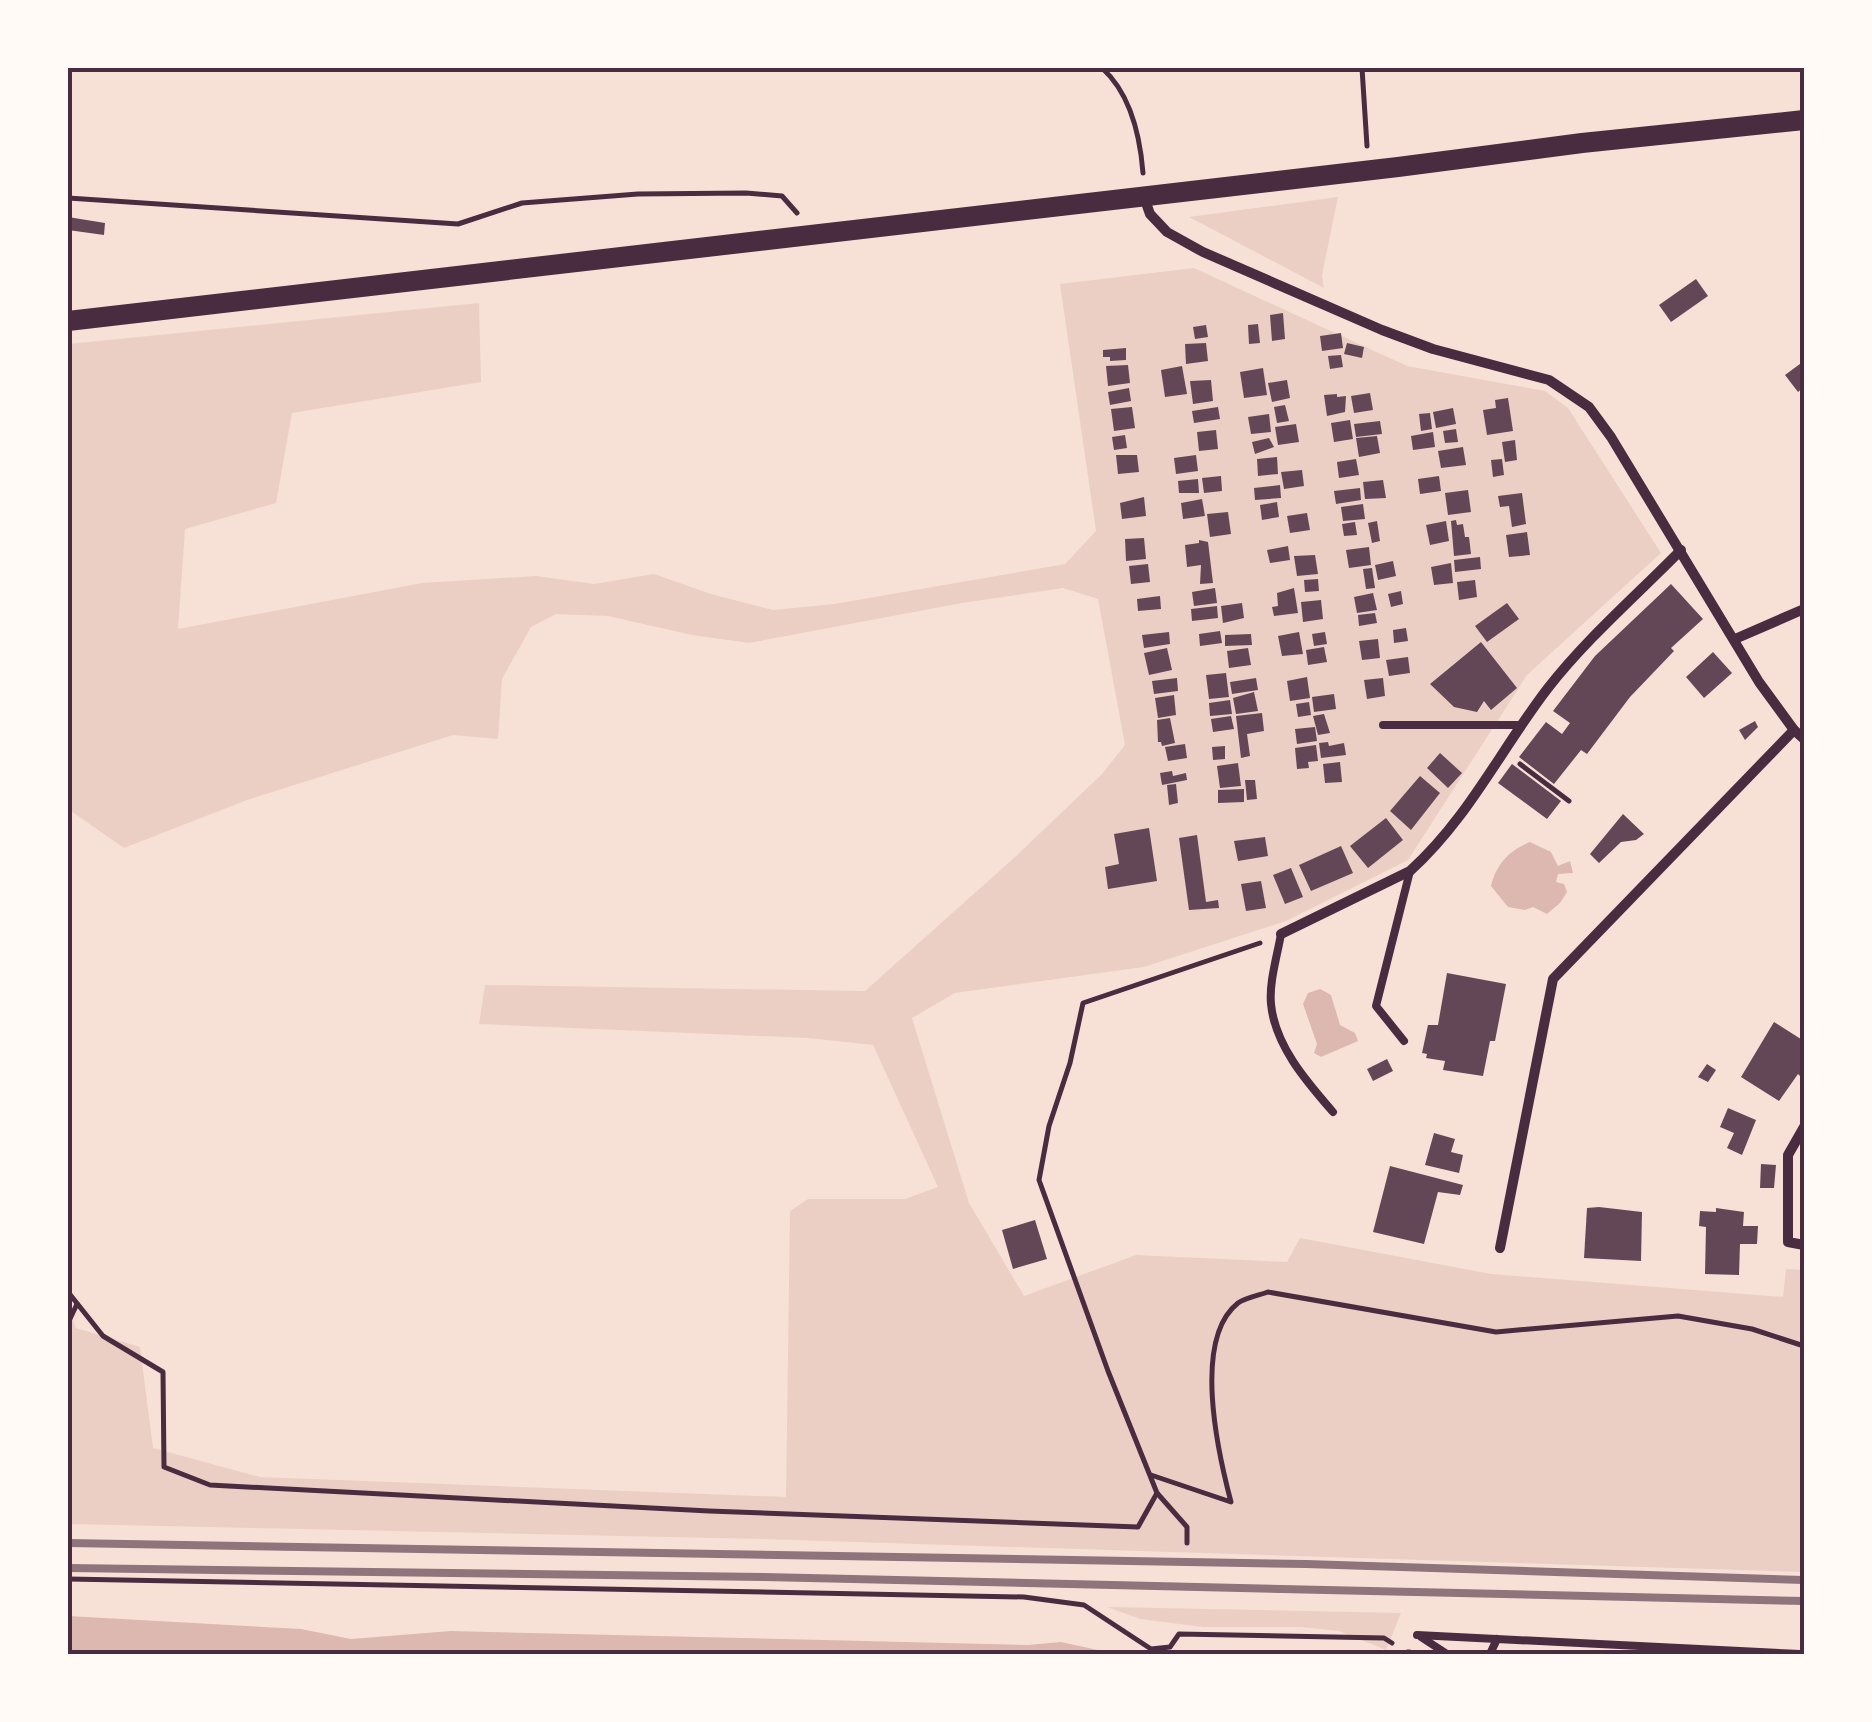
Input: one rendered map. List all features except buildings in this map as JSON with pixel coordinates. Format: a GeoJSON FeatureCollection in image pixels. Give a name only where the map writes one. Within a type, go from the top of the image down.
{"type":"FeatureCollection","features":[{"type":"Feature","properties":{"kind":"main road"},"geometry":{"type":"LineString","coordinates":[[68,321],[1804,120]]}},
{"type":"Feature","properties":{"kind":"street"},"geometry":{"type":"LineString","coordinates":[[1144,197],[1150,214],[1167,232],[1203,252],[1433,349],[1549,380],[1589,407],[1682,550],[1759,682],[1804,739]]}},
{"type":"Feature","properties":{"kind":"street"},"geometry":{"type":"LineString","coordinates":[[1282,934],[1410,872],[1460,818],[1549,687],[1682,550]]}},
{"type":"Feature","properties":{"kind":"street"},"geometry":{"type":"LineString","coordinates":[[1735,638],[1804,609]]}},
{"type":"Feature","properties":{"kind":"street"},"geometry":{"type":"LineString","coordinates":[[1500,1248],[1554,978],[1794,730]]}},
{"type":"Feature","properties":{"kind":"street"},"geometry":{"type":"LineString","coordinates":[[1804,1126],[1788,1155],[1788,1242],[1804,1245]]}},
{"type":"Feature","properties":{"kind":"lane"},"geometry":{"type":"LineString","coordinates":[[1384,724],[1522,725]]}},
{"type":"Feature","properties":{"kind":"lane"},"geometry":{"type":"LineString","coordinates":[[1404,1041],[1376,1006],[1410,872]]}},
{"type":"Feature","properties":{"kind":"lane"},"geometry":{"type":"LineString","coordinates":[[1282,934],[1272,984],[1274,1020],[1288,1054],[1333,1112]]}},
{"type":"Feature","properties":{"kind":"lane"},"geometry":{"type":"LineString","coordinates":[[1447,1654],[1417,1634],[1800,1654]]}},
{"type":"Feature","properties":{"kind":"lane"},"geometry":{"type":"LineString","coordinates":[[1490,1654],[1497,1638]]}},
{"type":"Feature","properties":{"kind":"path"},"geometry":{"type":"LineString","coordinates":[[68,68],[68,198],[458,224],[522,203],[638,194],[746,193],[782,196],[794,207],[808,236]]}},
{"type":"Feature","properties":{"kind":"path"},"geometry":{"type":"LineString","coordinates":[[1102,68],[1117,81],[1131,110],[1142,158],[1144,197]]}},
{"type":"Feature","properties":{"kind":"path"},"geometry":{"type":"LineString","coordinates":[[1362,68],[1369,169]]}},
{"type":"Feature","properties":{"kind":"path"},"geometry":{"type":"LineString","coordinates":[[1510,756],[1569,801]]}},
{"type":"Feature","properties":{"kind":"path"},"geometry":{"type":"LineString","coordinates":[[1187,1543],[1187,1527],[1157,1492],[1108,1371],[1039,1180],[1083,1003],[1232,955],[1282,934]]}},
{"type":"Feature","properties":{"kind":"path"},"geometry":{"type":"LineString","coordinates":[[68,1292],[103,1336],[162,1372],[164,1467],[210,1485],[1138,1528],[1157,1492]]}},
{"type":"Feature","properties":{"kind":"path"},"geometry":{"type":"LineString","coordinates":[[1151,1476],[1231,1502],[1210,1371],[1215,1337],[1238,1304],[1268,1292],[1496,1332],[1678,1316],[1752,1329],[1804,1346]]}},
{"type":"Feature","properties":{"kind":"path"},"geometry":{"type":"LineString","coordinates":[[68,1323],[77,1304]]}},
{"type":"Feature","properties":{"kind":"path"},"geometry":{"type":"LineString","coordinates":[[68,1580],[1024,1597],[1084,1605],[1151,1649],[1170,1647],[1178,1634],[1384,1638],[1409,1654]]}},
{"type":"Feature","properties":{"kind":"shaded area"},"geometry":{"type":"Polygon","coordinates":[[[1338,197],[1322,275],[1324,288],[1189,217],[1338,197]]]}},
{"type":"Feature","properties":{"kind":"shaded area"},"geometry":{"type":"Polygon","coordinates":[[[1194,268],[1407,366],[1545,391],[1568,408],[1661,553],[1527,675],[1408,860],[1286,921],[1144,967],[955,993],[912,1018],[969,1203],[1024,1296],[1136,1255],[1287,1262],[1300,1238],[1491,1274],[1783,1297],[1786,1269],[1804,1270],[1804,1572],[759,1539],[68,1524],[68,1307],[76,1328],[140,1347],[153,1448],[260,1477],[786,1497],[790,1211],[808,1199],[905,1199],[938,1187],[873,1045],[808,1038],[479,1024],[485,985],[865,991],[1015,857],[1102,774],[1125,745],[1098,599],[1063,588],[749,643],[608,616],[556,614],[531,627],[502,679],[498,739],[453,735],[247,800],[124,848],[68,809],[68,344],[479,303],[481,382],[292,413],[276,503],[185,529],[178,629],[422,583],[536,576],[594,584],[654,574],[773,610],[834,604],[1065,564],[1096,531],[1060,284],[1194,268]]]}},
{"type":"Feature","properties":{"kind":"shaded area"},"geometry":{"type":"Polygon","coordinates":[[[1530,842],[1551,852],[1558,866],[1570,861],[1573,873],[1558,874],[1556,882],[1564,884],[1567,892],[1547,914],[1533,907],[1508,907],[1491,886],[1505,859],[1530,842]]]}},
{"type":"Feature","properties":{"kind":"shaded area"},"geometry":{"type":"Polygon","coordinates":[[[1320,989],[1331,995],[1340,1025],[1355,1033],[1358,1041],[1321,1057],[1314,1053],[1317,1044],[1303,1004],[1308,993],[1320,989]]]}},
{"type":"Feature","properties":{"kind":"shaded area"},"geometry":{"type":"Polygon","coordinates":[[[1107,1607],[1401,1613],[1386,1650],[1339,1631],[1203,1627],[1140,1619],[1107,1607]]]}},
{"type":"Feature","properties":{"kind":"shaded area"},"geometry":{"type":"Polygon","coordinates":[[[68,1616],[301,1629],[351,1639],[451,1631],[1028,1645],[1061,1642],[1116,1654],[616,1654],[612,1650],[603,1654],[68,1654],[68,1616]]]}},
{"type":"Feature","properties":{"kind":"railway"},"geometry":{"type":"LineString","coordinates":[[68,1543],[1306,1564],[1804,1580]]}},
{"type":"Feature","properties":{"kind":"railway"},"geometry":{"type":"LineString","coordinates":[[68,1568],[764,1577],[1804,1601]]}}]}
